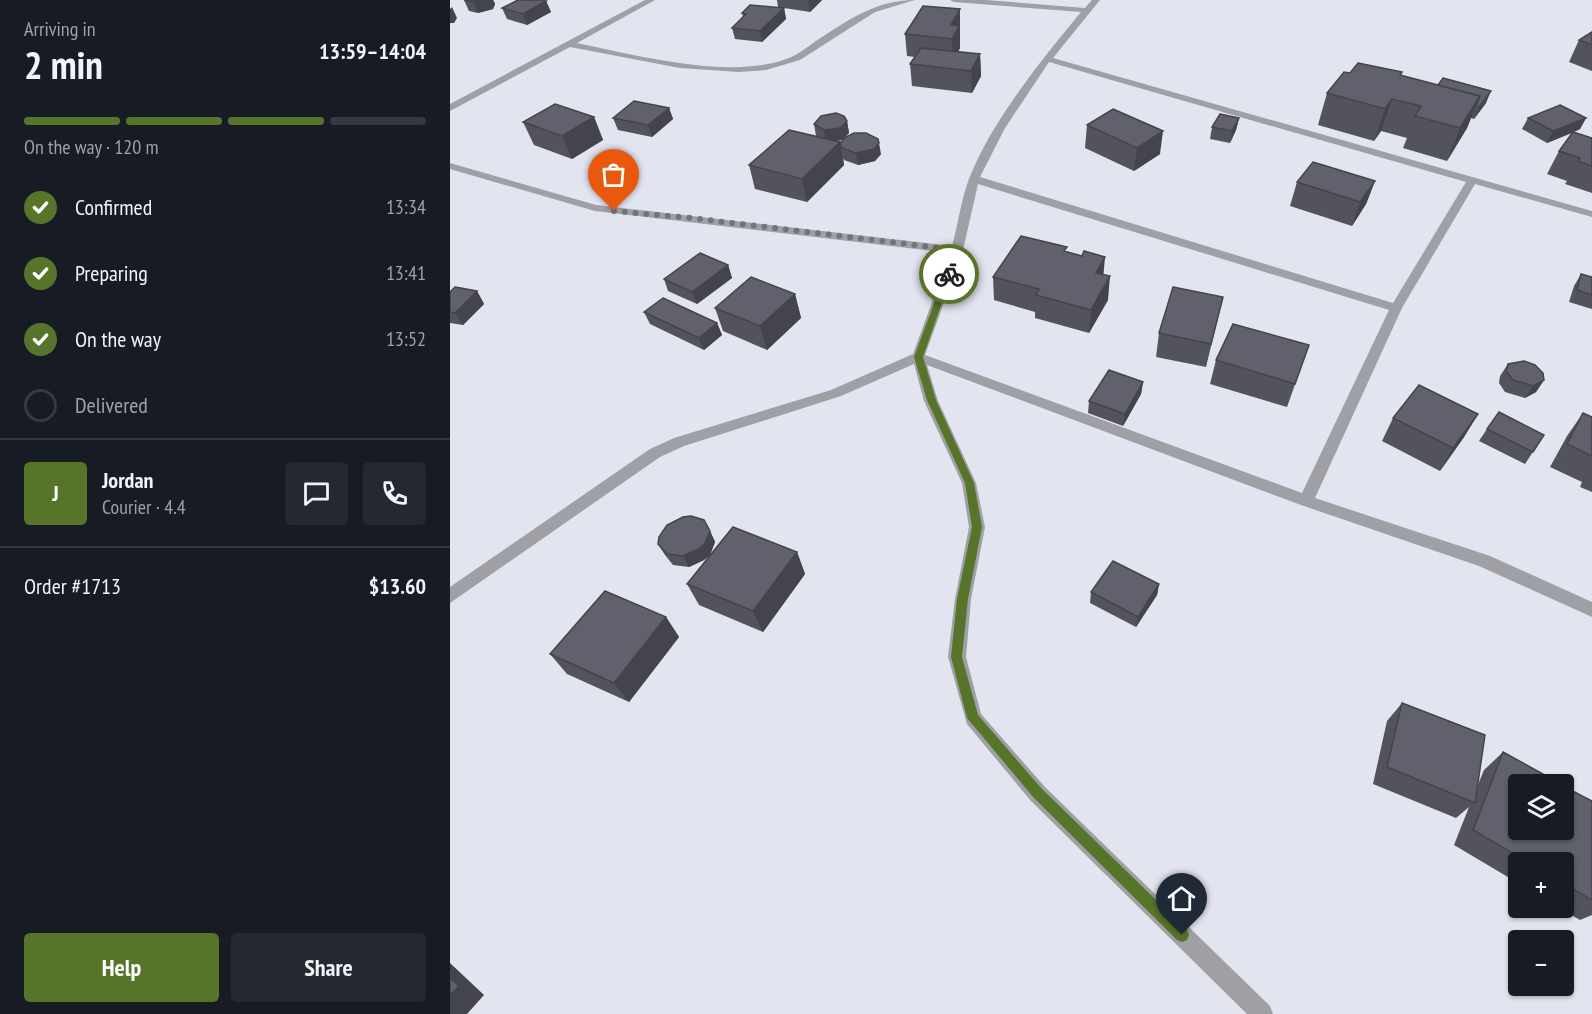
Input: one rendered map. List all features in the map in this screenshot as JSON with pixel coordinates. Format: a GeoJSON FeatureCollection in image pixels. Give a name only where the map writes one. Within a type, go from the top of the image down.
{"type":"FeatureCollection","features":[{"type":"Feature","properties":{"kind":"street"},"geometry":{"type":"LineString","coordinates":[[450,108],[651,0]]}},
{"type":"Feature","properties":{"kind":"street"},"geometry":{"type":"LineString","coordinates":[[568,44],[709,69],[750,69],[792,61],[869,9],[888,3],[911,0]]}},
{"type":"Feature","properties":{"kind":"street"},"geometry":{"type":"LineString","coordinates":[[954,0],[1091,5]]}},
{"type":"Feature","properties":{"kind":"street"},"geometry":{"type":"LineString","coordinates":[[1091,5],[1047,58],[1000,128],[974,179],[957,250],[918,357],[931,400],[969,483],[977,527],[963,599],[957,657],[973,718],[1038,794],[1262,1014]]}},
{"type":"Feature","properties":{"kind":"street"},"geometry":{"type":"LineString","coordinates":[[1047,58],[1592,214]]}},
{"type":"Feature","properties":{"kind":"street"},"geometry":{"type":"LineString","coordinates":[[450,166],[595,208],[957,250]]}},
{"type":"Feature","properties":{"kind":"street"},"geometry":{"type":"LineString","coordinates":[[974,179],[1396,308]]}},
{"type":"Feature","properties":{"kind":"street"},"geometry":{"type":"LineString","coordinates":[[1306,501],[1396,308],[1472,181]]}},
{"type":"Feature","properties":{"kind":"street"},"geometry":{"type":"LineString","coordinates":[[450,596],[655,453],[679,442],[836,393],[918,357],[1306,501],[1484,561],[1592,610]]}},
{"type":"Feature","properties":{"kind":"building"},"geometry":{"type":"Polygon","coordinates":[[[518,0],[546,1],[523,14],[502,8],[518,0]]]}},
{"type":"Feature","properties":{"kind":"building"},"geometry":{"type":"Polygon","coordinates":[[[750,5],[784,8],[760,31],[732,28],[746,14],[742,13],[750,5]]]}},
{"type":"Feature","properties":{"kind":"building"},"geometry":{"type":"Polygon","coordinates":[[[923,6],[960,9],[951,25],[959,26],[952,39],[905,34],[923,6]]]}},
{"type":"Feature","properties":{"kind":"building"},"geometry":{"type":"Polygon","coordinates":[[[1592,32],[1592,45],[1579,40],[1592,32]]]}},
{"type":"Feature","properties":{"kind":"building"},"geometry":{"type":"Polygon","coordinates":[[[921,48],[980,54],[971,71],[910,64],[921,48]]]}},
{"type":"Feature","properties":{"kind":"building"},"geometry":{"type":"Polygon","coordinates":[[[1358,63],[1402,72],[1400,75],[1480,96],[1460,128],[1415,116],[1421,106],[1392,99],[1385,109],[1327,93],[1344,72],[1350,73],[1358,63]]]}},
{"type":"Feature","properties":{"kind":"building"},"geometry":{"type":"Polygon","coordinates":[[[1443,78],[1491,91],[1479,107],[1476,106],[1480,96],[1438,85],[1443,78]]]}},
{"type":"Feature","properties":{"kind":"building"},"geometry":{"type":"Polygon","coordinates":[[[634,101],[669,108],[648,125],[613,118],[634,101]]]}},
{"type":"Feature","properties":{"kind":"building"},"geometry":{"type":"Polygon","coordinates":[[[555,104],[594,117],[562,136],[523,122],[555,104]]]}},
{"type":"Feature","properties":{"kind":"building"},"geometry":{"type":"Polygon","coordinates":[[[1560,105],[1586,118],[1553,131],[1528,118],[1560,105]]]}},
{"type":"Feature","properties":{"kind":"building"},"geometry":{"type":"Polygon","coordinates":[[[1113,109],[1163,131],[1137,148],[1087,125],[1113,109]]]}},
{"type":"Feature","properties":{"kind":"building"},"geometry":{"type":"Polygon","coordinates":[[[836,113],[844,116],[847,121],[840,128],[824,130],[814,124],[821,116],[836,113]]]}},
{"type":"Feature","properties":{"kind":"building"},"geometry":{"type":"Polygon","coordinates":[[[1220,114],[1239,118],[1232,131],[1212,127],[1220,114]]]}},
{"type":"Feature","properties":{"kind":"building"},"geometry":{"type":"Polygon","coordinates":[[[789,130],[840,142],[802,179],[749,165],[789,130]]]}},
{"type":"Feature","properties":{"kind":"building"},"geometry":{"type":"Polygon","coordinates":[[[1573,132],[1592,138],[1592,166],[1578,161],[1580,158],[1559,151],[1573,132]]]}},
{"type":"Feature","properties":{"kind":"building"},"geometry":{"type":"Polygon","coordinates":[[[854,133],[866,133],[878,139],[879,143],[874,149],[856,153],[842,148],[840,144],[844,138],[854,133]]]}},
{"type":"Feature","properties":{"kind":"building"},"geometry":{"type":"Polygon","coordinates":[[[1313,162],[1375,181],[1360,202],[1297,182],[1313,162]]]}},
{"type":"Feature","properties":{"kind":"building"},"geometry":{"type":"Polygon","coordinates":[[[1021,236],[1067,247],[1064,251],[1082,256],[1084,251],[1105,257],[1096,273],[1110,276],[1091,310],[1036,295],[1039,289],[993,277],[1021,236]]]}},
{"type":"Feature","properties":{"kind":"building"},"geometry":{"type":"Polygon","coordinates":[[[700,253],[728,265],[692,292],[664,279],[700,253]]]}},
{"type":"Feature","properties":{"kind":"building"},"geometry":{"type":"Polygon","coordinates":[[[1581,274],[1592,277],[1592,295],[1577,290],[1581,274]]]}},
{"type":"Feature","properties":{"kind":"building"},"geometry":{"type":"Polygon","coordinates":[[[751,277],[795,294],[760,326],[715,308],[751,277]]]}},
{"type":"Feature","properties":{"kind":"building"},"geometry":{"type":"Polygon","coordinates":[[[455,287],[477,291],[455,313],[450,312],[450,292],[455,287]]]}},
{"type":"Feature","properties":{"kind":"building"},"geometry":{"type":"Polygon","coordinates":[[[1173,287],[1223,297],[1211,344],[1159,333],[1173,287]]]}},
{"type":"Feature","properties":{"kind":"building"},"geometry":{"type":"Polygon","coordinates":[[[663,298],[717,323],[699,338],[644,312],[663,298]]]}},
{"type":"Feature","properties":{"kind":"building"},"geometry":{"type":"Polygon","coordinates":[[[1233,324],[1309,345],[1295,384],[1216,360],[1233,324]]]}},
{"type":"Feature","properties":{"kind":"building"},"geometry":{"type":"Polygon","coordinates":[[[1524,361],[1535,365],[1543,373],[1544,380],[1533,386],[1513,380],[1506,371],[1508,364],[1524,361]]]}},
{"type":"Feature","properties":{"kind":"building"},"geometry":{"type":"Polygon","coordinates":[[[1109,370],[1143,382],[1125,414],[1089,401],[1109,370]]]}},
{"type":"Feature","properties":{"kind":"building"},"geometry":{"type":"Polygon","coordinates":[[[1419,385],[1478,414],[1453,448],[1393,418],[1419,385]]]}},
{"type":"Feature","properties":{"kind":"building"},"geometry":{"type":"Polygon","coordinates":[[[1499,412],[1544,435],[1533,452],[1487,429],[1499,412]]]}},
{"type":"Feature","properties":{"kind":"building"},"geometry":{"type":"Polygon","coordinates":[[[1583,413],[1592,417],[1592,456],[1567,444],[1583,413]]]}},
{"type":"Feature","properties":{"kind":"building"},"geometry":{"type":"Polygon","coordinates":[[[691,516],[704,520],[710,531],[705,543],[699,549],[683,556],[667,554],[658,544],[659,537],[667,525],[683,517],[691,516]]]}},
{"type":"Feature","properties":{"kind":"building"},"geometry":{"type":"Polygon","coordinates":[[[733,527],[797,552],[753,611],[687,584],[733,527]]]}},
{"type":"Feature","properties":{"kind":"building"},"geometry":{"type":"Polygon","coordinates":[[[1113,561],[1159,584],[1138,617],[1091,592],[1113,561]]]}},
{"type":"Feature","properties":{"kind":"building"},"geometry":{"type":"Polygon","coordinates":[[[605,591],[666,617],[614,683],[550,654],[605,591]]]}},
{"type":"Feature","properties":{"kind":"building"},"geometry":{"type":"Polygon","coordinates":[[[1402,703],[1485,735],[1475,803],[1387,767],[1402,703]]]}},
{"type":"Feature","properties":{"kind":"building"},"geometry":{"type":"Polygon","coordinates":[[[1503,752],[1543,774],[1508,774],[1508,840],[1574,840],[1574,792],[1592,801],[1592,900],[1574,889],[1574,852],[1511,852],[1473,830],[1503,752]]]}},
{"type":"Feature","properties":{"kind":"building"},"geometry":{"type":"Polygon","coordinates":[[[450,978],[459,986],[450,995],[450,978]]]}},
{"type":"Feature","properties":{"kind":"way so far"},"geometry":{"type":"LineString","coordinates":[[614,211],[957,250],[949,274]]}},
{"type":"Feature","properties":{"kind":"route"},"geometry":{"type":"LineString","coordinates":[[949,274],[918,357],[931,400],[969,483],[977,527],[963,599],[957,657],[973,718],[1038,794],[1182,935]]}}]}
